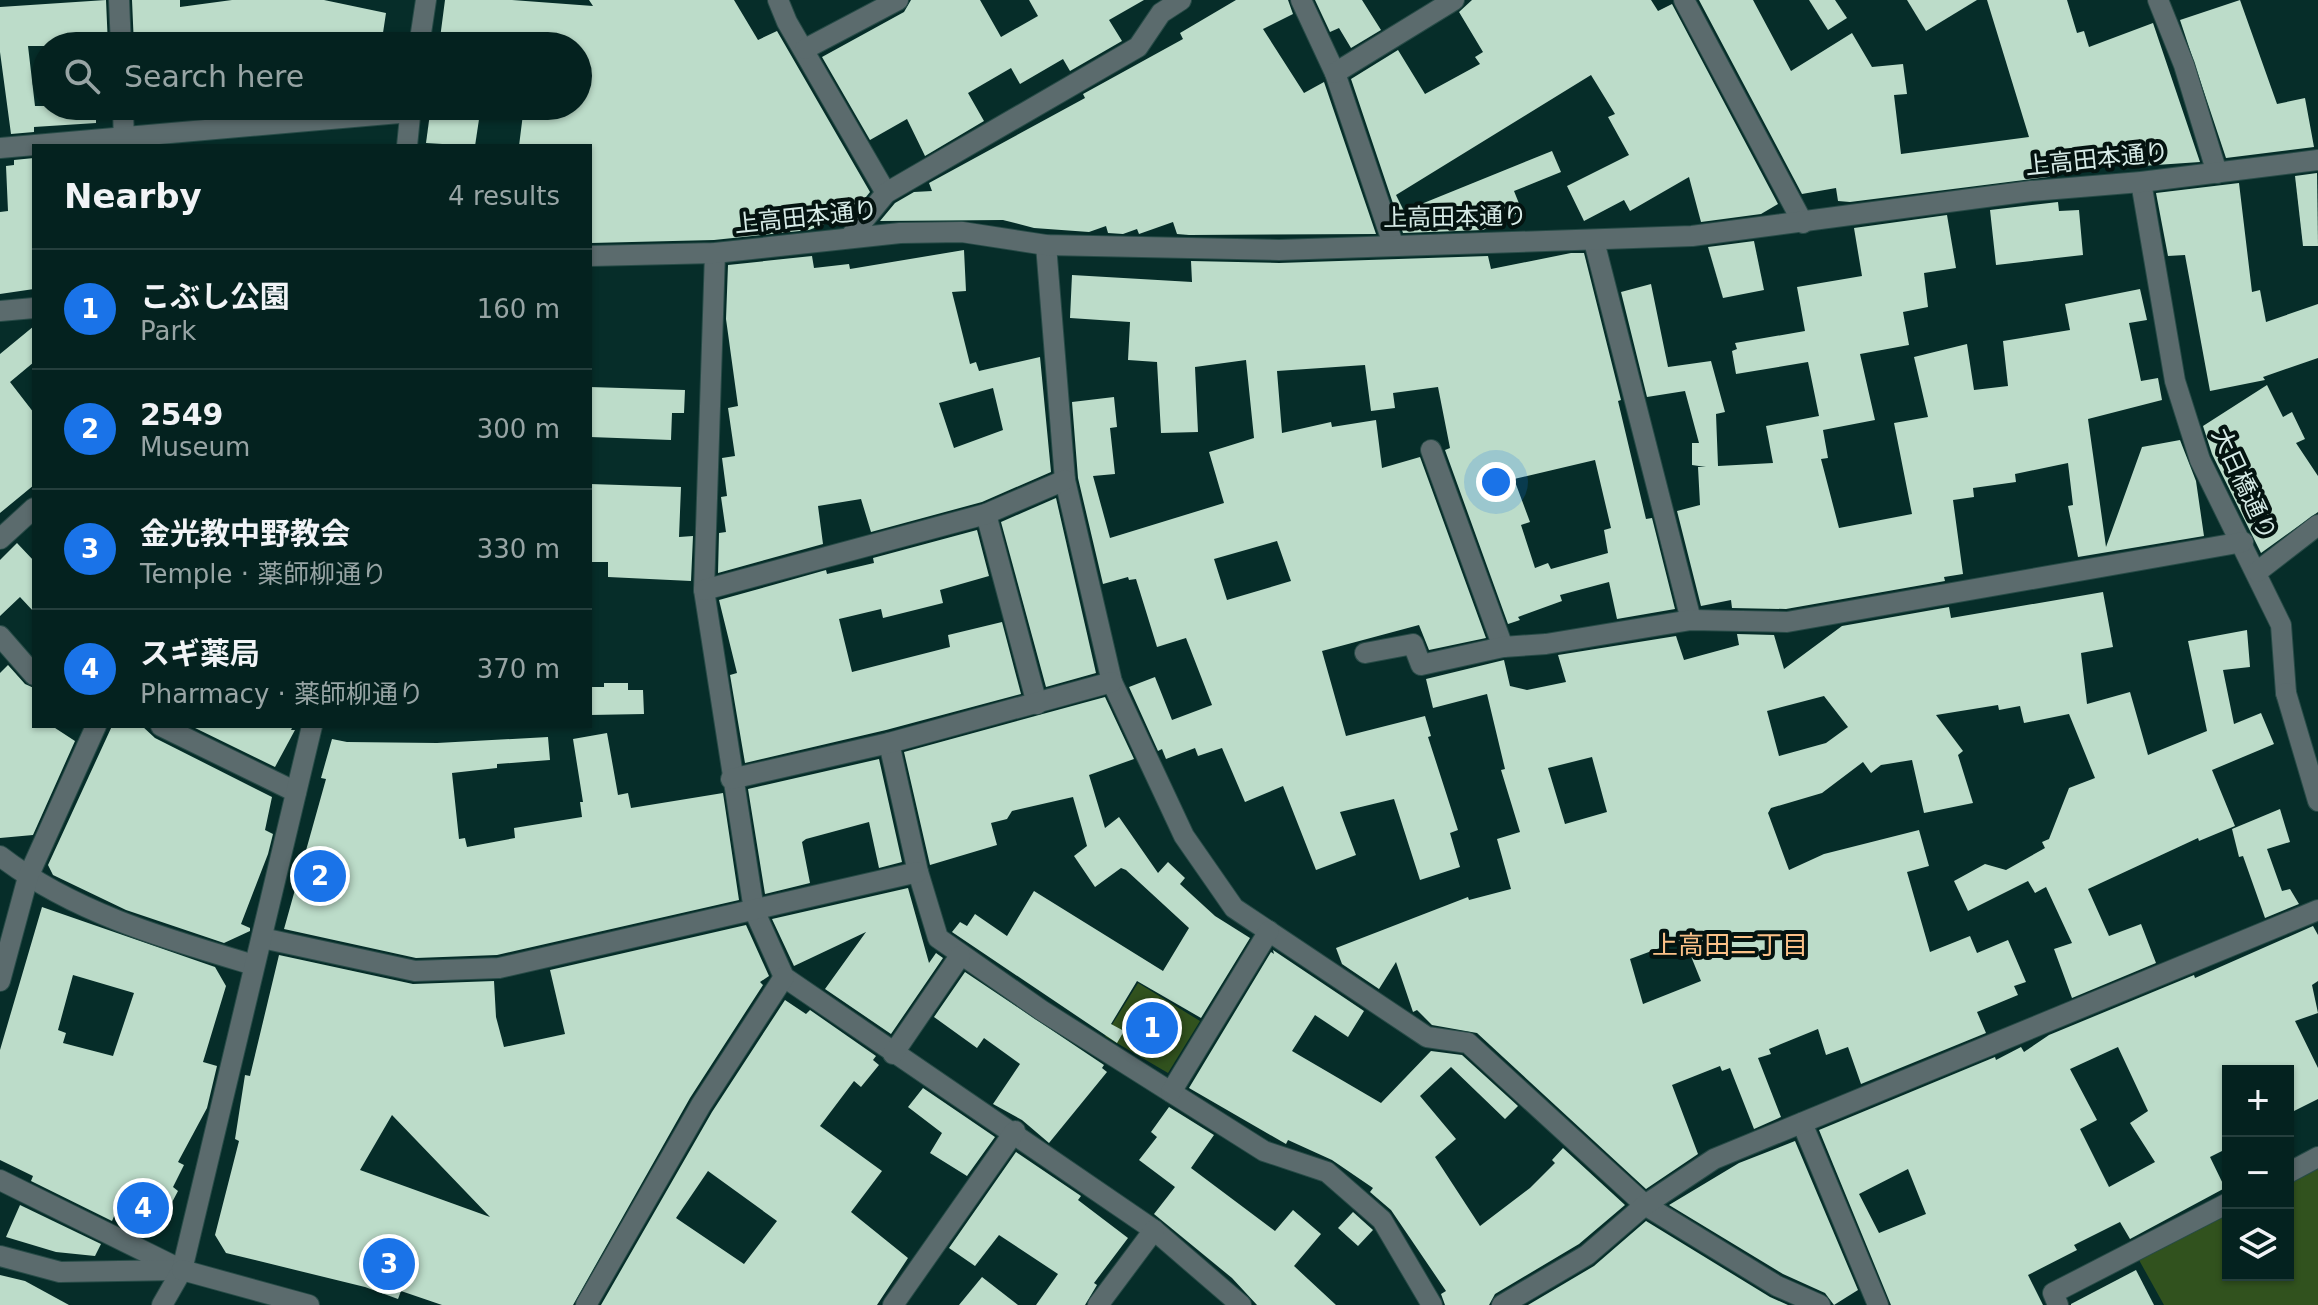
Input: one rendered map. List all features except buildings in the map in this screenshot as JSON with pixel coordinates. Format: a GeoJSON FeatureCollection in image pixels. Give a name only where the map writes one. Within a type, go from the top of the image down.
{"type":"FeatureCollection","features":[{"type":"Feature","properties":{"kind":"street"},"geometry":{"type":"LineString","coordinates":[[119,0],[120,32]]}},
{"type":"Feature","properties":{"kind":"street"},"geometry":{"type":"LineString","coordinates":[[421,32],[426,0]]}},
{"type":"Feature","properties":{"kind":"street"},"geometry":{"type":"LineString","coordinates":[[778,0],[886,193]]}},
{"type":"Feature","properties":{"kind":"street"},"geometry":{"type":"LineString","coordinates":[[805,49],[898,0]]}},
{"type":"Feature","properties":{"kind":"street"},"geometry":{"type":"LineString","coordinates":[[850,237],[886,193],[1138,47],[1161,13],[1181,0]]}},
{"type":"Feature","properties":{"kind":"street"},"geometry":{"type":"LineString","coordinates":[[1301,0],[1335,73],[1393,244]]}},
{"type":"Feature","properties":{"kind":"street"},"geometry":{"type":"LineString","coordinates":[[1335,73],[1454,0]]}},
{"type":"Feature","properties":{"kind":"street"},"geometry":{"type":"LineString","coordinates":[[1684,0],[1803,223]]}},
{"type":"Feature","properties":{"kind":"street"},"geometry":{"type":"LineString","coordinates":[[2158,0],[2184,65],[2217,173]]}},
{"type":"Feature","properties":{"kind":"street"},"geometry":{"type":"LineString","coordinates":[[123,120],[124,141]]}},
{"type":"Feature","properties":{"kind":"street"},"geometry":{"type":"LineString","coordinates":[[71,144],[312,120]]}},
{"type":"Feature","properties":{"kind":"street"},"geometry":{"type":"LineString","coordinates":[[407,144],[410,120]]}},
{"type":"Feature","properties":{"kind":"street"},"geometry":{"type":"LineString","coordinates":[[0,148],[32,146]]}},
{"type":"Feature","properties":{"kind":"street","name":"上高田本通り"},"geometry":{"type":"LineString","coordinates":[[592,256],[715,253],[850,237],[962,232],[1046,245],[1279,250],[1692,236],[2031,191],[2141,182],[2318,160]]}},
{"type":"Feature","properties":{"kind":"street","name":"大日橋通り"},"geometry":{"type":"LineString","coordinates":[[2141,182],[2175,381],[2200,460],[2243,542],[2281,625],[2286,693],[2311,747],[2318,801]]}},
{"type":"Feature","properties":{"kind":"street"},"geometry":{"type":"LineString","coordinates":[[1594,241],[1691,620]]}},
{"type":"Feature","properties":{"kind":"street"},"geometry":{"type":"LineString","coordinates":[[1046,245],[1065,480],[1112,682],[1184,836],[1234,908],[1427,1037],[1468,1043],[1645,1205],[1777,1286],[1820,1305]]}},
{"type":"Feature","properties":{"kind":"street"},"geometry":{"type":"LineString","coordinates":[[715,253],[704,590],[731,779],[754,910],[784,977],[893,1054],[1015,1131],[1154,1230],[1240,1305]]}},
{"type":"Feature","properties":{"kind":"street"},"geometry":{"type":"LineString","coordinates":[[0,311],[32,308]]}},
{"type":"Feature","properties":{"kind":"street"},"geometry":{"type":"LineString","coordinates":[[1431,450],[1503,647]]}},
{"type":"Feature","properties":{"kind":"street"},"geometry":{"type":"LineString","coordinates":[[704,590],[986,514],[1065,480]]}},
{"type":"Feature","properties":{"kind":"street"},"geometry":{"type":"LineString","coordinates":[[0,539],[32,510]]}},
{"type":"Feature","properties":{"kind":"street"},"geometry":{"type":"LineString","coordinates":[[986,514],[1037,704]]}},
{"type":"Feature","properties":{"kind":"street"},"geometry":{"type":"LineString","coordinates":[[2257,572],[2318,525]]}},
{"type":"Feature","properties":{"kind":"street"},"geometry":{"type":"LineString","coordinates":[[1365,653],[1413,644],[1421,665],[1503,647],[1546,644],[1691,620],[1787,622],[2243,542]]}},
{"type":"Feature","properties":{"kind":"street"},"geometry":{"type":"LineString","coordinates":[[0,636],[32,673]]}},
{"type":"Feature","properties":{"kind":"street"},"geometry":{"type":"LineString","coordinates":[[731,779],[889,743],[1112,682]]}},
{"type":"Feature","properties":{"kind":"street"},"geometry":{"type":"LineString","coordinates":[[165,728],[296,792]]}},
{"type":"Feature","properties":{"kind":"street"},"geometry":{"type":"LineString","coordinates":[[162,1305],[182,1270],[312,728]]}},
{"type":"Feature","properties":{"kind":"street"},"geometry":{"type":"LineString","coordinates":[[0,981],[28,877],[88,730]]}},
{"type":"Feature","properties":{"kind":"street"},"geometry":{"type":"LineString","coordinates":[[889,743],[918,872],[938,938],[960,956],[1264,1151],[1327,1172],[1382,1220],[1432,1305]]}},
{"type":"Feature","properties":{"kind":"street"},"geometry":{"type":"LineString","coordinates":[[0,856],[28,877],[134,929],[254,965]]}},
{"type":"Feature","properties":{"kind":"street"},"geometry":{"type":"LineString","coordinates":[[262,938],[415,971],[499,968],[918,872]]}},
{"type":"Feature","properties":{"kind":"street"},"geometry":{"type":"LineString","coordinates":[[1502,1305],[1587,1255],[1645,1205],[1714,1159],[2318,910]]}},
{"type":"Feature","properties":{"kind":"street"},"geometry":{"type":"LineString","coordinates":[[1171,1092],[1269,931]]}},
{"type":"Feature","properties":{"kind":"street"},"geometry":{"type":"LineString","coordinates":[[893,1054],[960,956]]}},
{"type":"Feature","properties":{"kind":"street"},"geometry":{"type":"LineString","coordinates":[[586,1305],[701,1105],[784,977]]}},
{"type":"Feature","properties":{"kind":"street"},"geometry":{"type":"LineString","coordinates":[[1802,1123],[1878,1305]]}},
{"type":"Feature","properties":{"kind":"street"},"geometry":{"type":"LineString","coordinates":[[893,1305],[1015,1131]]}},
{"type":"Feature","properties":{"kind":"street"},"geometry":{"type":"LineString","coordinates":[[2294,1170],[2318,1157]]}},
{"type":"Feature","properties":{"kind":"street"},"geometry":{"type":"LineString","coordinates":[[0,1180],[182,1270],[309,1305]]}},
{"type":"Feature","properties":{"kind":"street"},"geometry":{"type":"LineString","coordinates":[[2058,1305],[2053,1293],[2222,1206]]}},
{"type":"Feature","properties":{"kind":"street"},"geometry":{"type":"LineString","coordinates":[[1098,1305],[1154,1230]]}},
{"type":"Feature","properties":{"kind":"street"},"geometry":{"type":"LineString","coordinates":[[0,1256],[60,1272],[182,1270]]}},
{"type":"Feature","properties":{"kind":"green space"},"geometry":{"type":"Polygon","coordinates":[[[1138,983],[1200,1021],[1168,1073],[1105,1036],[1138,983]]]}},
{"type":"Feature","properties":{"kind":"green space"},"geometry":{"type":"Polygon","coordinates":[[[2318,1168],[2318,1305],[2164,1305],[2139,1260],[2222,1217],[2222,1281],[2294,1281],[2294,1181],[2318,1168]]]}},
{"type":"Feature","properties":{"kind":"place","name":"2549"},"geometry":{"type":"Point","coordinates":[320,876]}},
{"type":"Feature","properties":{"kind":"place","name":"こぶし公園"},"geometry":{"type":"Point","coordinates":[1152,1028]}},
{"type":"Feature","properties":{"kind":"place","name":"スギ薬局"},"geometry":{"type":"Point","coordinates":[143,1208]}},
{"type":"Feature","properties":{"kind":"place","name":"金光教中野教会"},"geometry":{"type":"Point","coordinates":[389,1264]}},
{"type":"Feature","properties":{"kind":"district","name":"上高田二丁目"},"geometry":{"type":"Point","coordinates":[1730,945]}}]}
